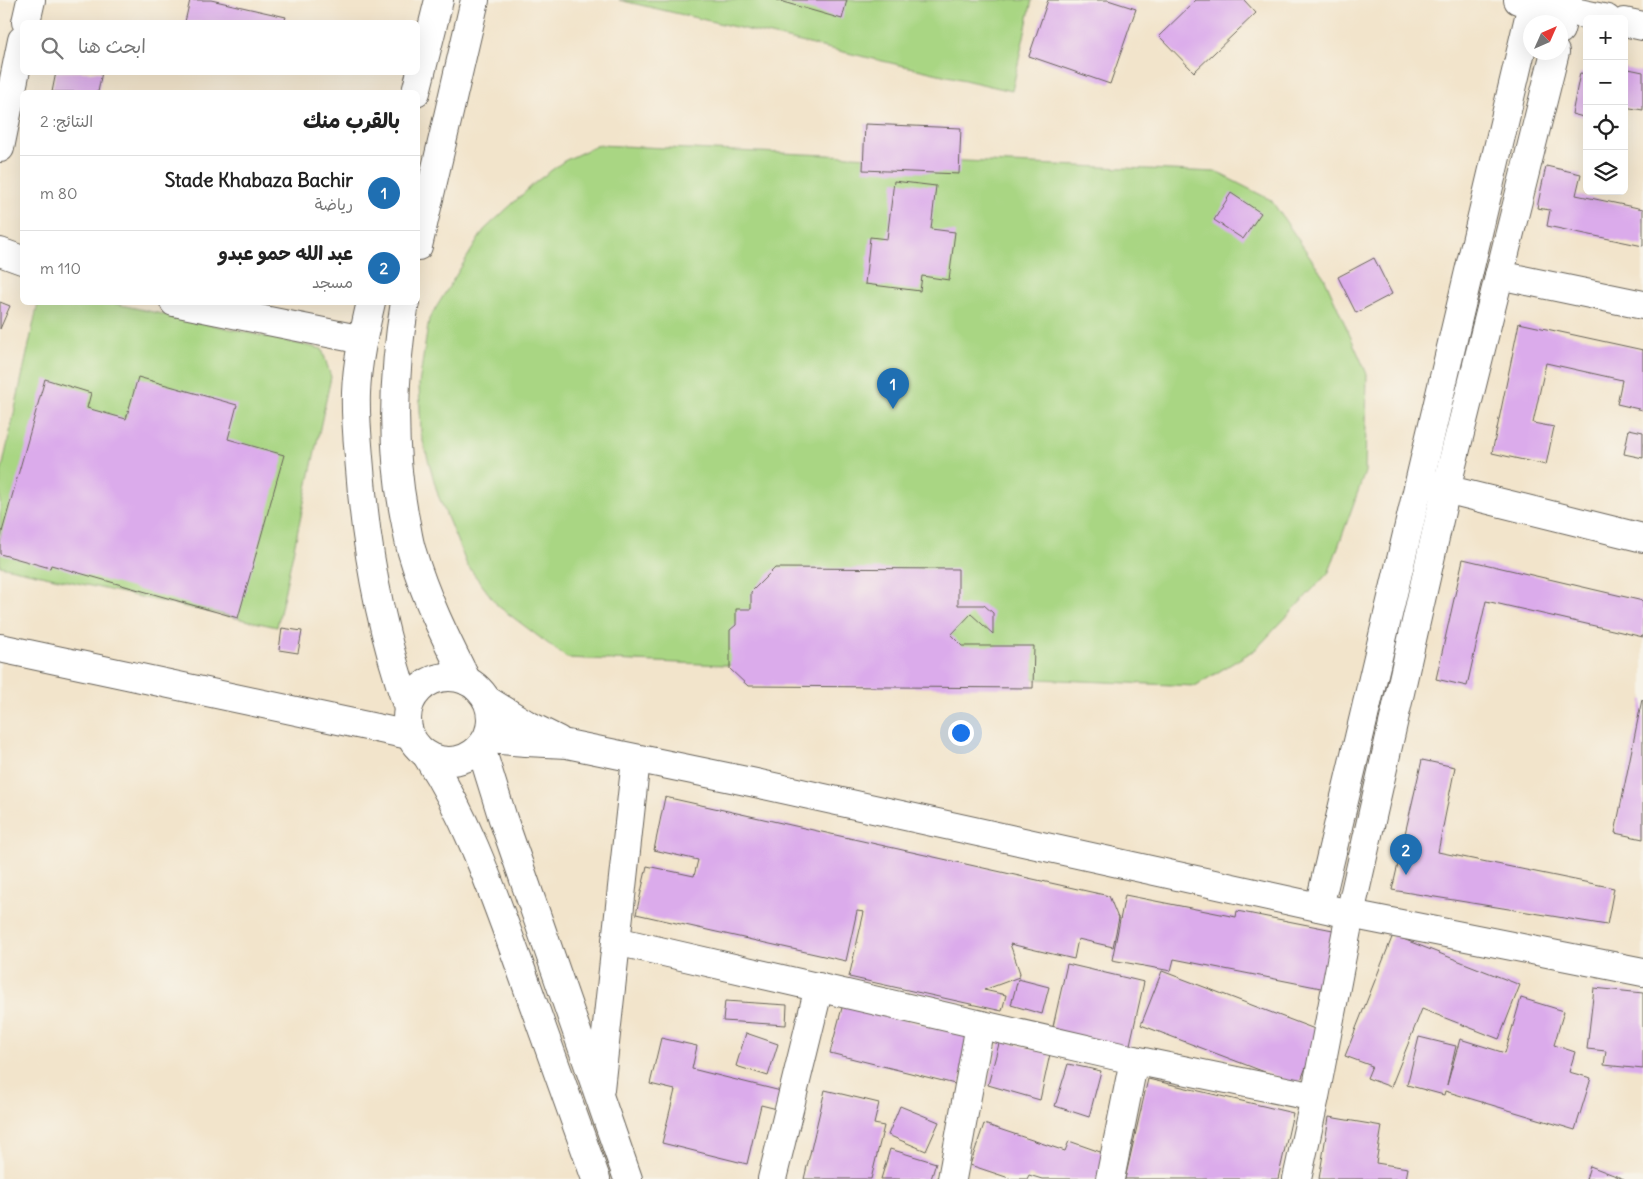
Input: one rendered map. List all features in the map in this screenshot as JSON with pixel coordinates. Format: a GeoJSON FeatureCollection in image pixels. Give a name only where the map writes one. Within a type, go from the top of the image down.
{"type":"FeatureCollection","features":[{"type":"Feature","properties":{"kind":"street"},"geometry":{"type":"LineString","coordinates":[[26,20],[31,0]]}},
{"type":"Feature","properties":{"kind":"street"},"geometry":{"type":"LineString","coordinates":[[416,90],[438,0]]}},
{"type":"Feature","properties":{"kind":"street"},"geometry":{"type":"LineString","coordinates":[[420,238],[476,0]]}},
{"type":"Feature","properties":{"kind":"street"},"geometry":{"type":"LineString","coordinates":[[1318,907],[1418,482],[1527,1],[1565,13],[1583,16]]}},
{"type":"Feature","properties":{"kind":"street"},"geometry":{"type":"LineString","coordinates":[[1628,23],[1643,26]]}},
{"type":"Feature","properties":{"kind":"street"},"geometry":{"type":"LineString","coordinates":[[0,148],[20,50]]}},
{"type":"Feature","properties":{"kind":"street"},"geometry":{"type":"LineString","coordinates":[[1297,1179],[1315,1097],[1350,914],[1446,489],[1553,60]]}},
{"type":"Feature","properties":{"kind":"street"},"geometry":{"type":"LineString","coordinates":[[0,252],[20,259]]}},
{"type":"Feature","properties":{"kind":"street"},"geometry":{"type":"LineString","coordinates":[[1499,275],[1643,305]]}},
{"type":"Feature","properties":{"kind":"street"},"geometry":{"type":"LineString","coordinates":[[189,305],[363,340]]}},
{"type":"Feature","properties":{"kind":"street"},"geometry":{"type":"LineString","coordinates":[[370,305],[363,340],[356,392],[363,515],[382,621],[392,660],[408,708]]}},
{"type":"Feature","properties":{"kind":"street"},"geometry":{"type":"LineString","coordinates":[[405,305],[398,345],[394,407],[399,487],[411,550],[422,584],[437,620],[467,681]]}},
{"type":"Feature","properties":{"kind":"street"},"geometry":{"type":"LineString","coordinates":[[1418,482],[1643,538]]}},
{"type":"Feature","properties":{"kind":"street"},"geometry":{"type":"LineString","coordinates":[[0,648],[409,735]]}},
{"type":"Feature","properties":{"kind":"street"},"geometry":{"type":"LineString","coordinates":[[596,1179],[491,886],[463,819],[440,776],[427,756],[417,747],[409,735],[406,722],[408,708],[414,694],[425,684],[438,678],[453,677],[467,681],[479,689],[487,700],[492,719],[484,743],[503,819],[628,1179]]}},
{"type":"Feature","properties":{"kind":"street"},"geometry":{"type":"LineString","coordinates":[[487,700],[526,724],[567,744]]}},
{"type":"Feature","properties":{"kind":"street"},"geometry":{"type":"LineString","coordinates":[[427,756],[450,762],[462,760],[484,743],[567,744],[751,782],[1350,914],[1643,972]]}},
{"type":"Feature","properties":{"kind":"street"},"geometry":{"type":"LineString","coordinates":[[599,1095],[636,759]]}},
{"type":"Feature","properties":{"kind":"street"},"geometry":{"type":"LineString","coordinates":[[616,941],[1134,1060],[1315,1097]]}},
{"type":"Feature","properties":{"kind":"street"},"geometry":{"type":"LineString","coordinates":[[772,1179],[819,987]]}},
{"type":"Feature","properties":{"kind":"street"},"geometry":{"type":"LineString","coordinates":[[952,1179],[980,1025]]}},
{"type":"Feature","properties":{"kind":"street"},"geometry":{"type":"LineString","coordinates":[[1110,1179],[1134,1060]]}},
{"type":"Feature","properties":{"kind":"green space"},"geometry":{"type":"Polygon","coordinates":[[[619,0],[1032,0],[1012,91],[619,0]]]}},
{"type":"Feature","properties":{"kind":"green space"},"geometry":{"type":"Polygon","coordinates":[[[598,145],[1216,172],[1271,200],[1324,277],[1367,374],[1365,472],[1329,572],[1256,649],[1195,686],[567,658],[498,606],[467,565],[438,495],[421,434],[419,384],[429,319],[484,230],[537,181],[564,161],[598,145]]]}},
{"type":"Feature","properties":{"kind":"green space"},"geometry":{"type":"Polygon","coordinates":[[[38,305],[121,305],[322,349],[331,377],[277,627],[0,566],[0,478],[38,305]]]}},
{"type":"Feature","properties":{"kind":"building"},"geometry":{"type":"Polygon","coordinates":[[[190,0],[211,0],[286,17],[285,20],[185,20],[190,0]]]}},
{"type":"Feature","properties":{"kind":"building"},"geometry":{"type":"Polygon","coordinates":[[[776,0],[847,0],[842,19],[776,0]]]}},
{"type":"Feature","properties":{"kind":"building"},"geometry":{"type":"Polygon","coordinates":[[[1048,0],[1108,0],[1136,9],[1110,84],[1029,56],[1048,0]]]}},
{"type":"Feature","properties":{"kind":"building"},"geometry":{"type":"Polygon","coordinates":[[[1196,0],[1244,0],[1256,13],[1194,72],[1159,36],[1196,0]]]}},
{"type":"Feature","properties":{"kind":"building"},"geometry":{"type":"Polygon","coordinates":[[[1628,69],[1643,72],[1643,110],[1628,108],[1628,69]]]}},
{"type":"Feature","properties":{"kind":"building"},"geometry":{"type":"Polygon","coordinates":[[[1580,73],[1583,73],[1583,117],[1572,114],[1580,73]]]}},
{"type":"Feature","properties":{"kind":"building"},"geometry":{"type":"Polygon","coordinates":[[[55,75],[101,75],[98,90],[52,90],[55,75]]]}},
{"type":"Feature","properties":{"kind":"building"},"geometry":{"type":"Polygon","coordinates":[[[865,124],[961,128],[959,174],[863,170],[865,124]]]}},
{"type":"Feature","properties":{"kind":"building"},"geometry":{"type":"Polygon","coordinates":[[[1546,166],[1581,174],[1576,195],[1643,209],[1643,246],[1547,226],[1550,210],[1537,208],[1546,166]]]}},
{"type":"Feature","properties":{"kind":"building"},"geometry":{"type":"Polygon","coordinates":[[[894,181],[936,186],[931,229],[955,232],[949,280],[922,276],[920,291],[865,284],[870,237],[887,239],[894,181]]]}},
{"type":"Feature","properties":{"kind":"building"},"geometry":{"type":"Polygon","coordinates":[[[1231,193],[1261,213],[1243,239],[1214,220],[1231,193]]]}},
{"type":"Feature","properties":{"kind":"building"},"geometry":{"type":"Polygon","coordinates":[[[1374,258],[1392,294],[1356,313],[1338,277],[1374,258]]]}},
{"type":"Feature","properties":{"kind":"building"},"geometry":{"type":"Polygon","coordinates":[[[0,302],[10,306],[0,329],[0,302]]]}},
{"type":"Feature","properties":{"kind":"building"},"geometry":{"type":"Polygon","coordinates":[[[1519,323],[1643,350],[1643,410],[1617,404],[1622,380],[1546,363],[1533,423],[1554,427],[1546,465],[1492,453],[1519,323]]]}},
{"type":"Feature","properties":{"kind":"building"},"geometry":{"type":"Polygon","coordinates":[[[138,377],[237,405],[228,439],[284,455],[238,618],[51,565],[50,568],[0,554],[0,539],[45,379],[91,393],[87,408],[126,419],[138,377]]]}},
{"type":"Feature","properties":{"kind":"building"},"geometry":{"type":"Polygon","coordinates":[[[1629,429],[1643,432],[1643,458],[1624,454],[1629,429]]]}},
{"type":"Feature","properties":{"kind":"building"},"geometry":{"type":"Polygon","coordinates":[[[1463,559],[1643,601],[1643,637],[1486,601],[1467,686],[1436,679],[1463,559]]]}},
{"type":"Feature","properties":{"kind":"building"},"geometry":{"type":"Polygon","coordinates":[[[775,568],[958,569],[958,605],[984,605],[993,613],[993,634],[971,614],[951,635],[962,646],[1034,646],[1033,688],[748,686],[730,669],[730,630],[736,625],[736,609],[751,609],[751,592],[775,568]]]}},
{"type":"Feature","properties":{"kind":"building"},"geometry":{"type":"Polygon","coordinates":[[[282,628],[302,631],[298,653],[279,650],[282,628]]]}},
{"type":"Feature","properties":{"kind":"building"},"geometry":{"type":"Polygon","coordinates":[[[1643,700],[1643,839],[1615,833],[1643,700]]]}},
{"type":"Feature","properties":{"kind":"building"},"geometry":{"type":"Polygon","coordinates":[[[1422,760],[1455,767],[1438,852],[1614,888],[1607,925],[1392,890],[1422,760]]]}},
{"type":"Feature","properties":{"kind":"building"},"geometry":{"type":"Polygon","coordinates":[[[665,797],[1109,896],[1119,918],[1113,947],[1078,939],[1074,959],[1010,944],[1020,973],[1019,977],[984,990],[1006,995],[1002,1011],[849,977],[864,912],[857,911],[846,961],[636,914],[647,866],[694,876],[698,860],[654,850],[665,797]]]}},
{"type":"Feature","properties":{"kind":"building"},"geometry":{"type":"Polygon","coordinates":[[[1125,895],[1236,917],[1237,911],[1343,932],[1331,990],[1174,959],[1171,971],[1112,960],[1125,895]]]}},
{"type":"Feature","properties":{"kind":"building"},"geometry":{"type":"Polygon","coordinates":[[[1393,935],[1520,985],[1499,1039],[1422,1009],[1391,1087],[1367,1078],[1372,1066],[1345,1056],[1393,935]]]}},
{"type":"Feature","properties":{"kind":"building"},"geometry":{"type":"Polygon","coordinates":[[[1067,964],[1144,982],[1129,1049],[1052,1031],[1067,964]]]}},
{"type":"Feature","properties":{"kind":"building"},"geometry":{"type":"Polygon","coordinates":[[[1162,971],[1320,1031],[1299,1085],[1141,1025],[1162,971]]]}},
{"type":"Feature","properties":{"kind":"building"},"geometry":{"type":"Polygon","coordinates":[[[1018,979],[1049,987],[1042,1014],[1011,1005],[1018,979]]]}},
{"type":"Feature","properties":{"kind":"building"},"geometry":{"type":"Polygon","coordinates":[[[1594,988],[1643,993],[1643,1069],[1604,1065],[1606,1051],[1587,1049],[1594,988]]]}},
{"type":"Feature","properties":{"kind":"building"},"geometry":{"type":"Polygon","coordinates":[[[1521,998],[1564,1011],[1554,1045],[1575,1052],[1569,1072],[1591,1078],[1575,1130],[1445,1091],[1444,1095],[1407,1085],[1419,1037],[1456,1046],[1447,1085],[1460,1039],[1505,1053],[1521,998]]]}},
{"type":"Feature","properties":{"kind":"building"},"geometry":{"type":"Polygon","coordinates":[[[725,1001],[787,1005],[786,1025],[723,1021],[725,1001]]]}},
{"type":"Feature","properties":{"kind":"building"},"geometry":{"type":"Polygon","coordinates":[[[843,1004],[971,1037],[959,1085],[830,1053],[843,1004]]]}},
{"type":"Feature","properties":{"kind":"building"},"geometry":{"type":"Polygon","coordinates":[[[746,1033],[778,1044],[768,1076],[736,1066],[746,1033]]]}},
{"type":"Feature","properties":{"kind":"building"},"geometry":{"type":"Polygon","coordinates":[[[661,1038],[697,1046],[692,1069],[781,1091],[777,1109],[761,1105],[747,1164],[662,1143],[675,1090],[650,1084],[661,1038]]]}},
{"type":"Feature","properties":{"kind":"building"},"geometry":{"type":"Polygon","coordinates":[[[1000,1040],[1050,1054],[1040,1100],[988,1085],[1000,1040]]]}},
{"type":"Feature","properties":{"kind":"building"},"geometry":{"type":"Polygon","coordinates":[[[1068,1064],[1101,1071],[1089,1117],[1055,1106],[1068,1064]]]}},
{"type":"Feature","properties":{"kind":"building"},"geometry":{"type":"Polygon","coordinates":[[[1148,1079],[1293,1113],[1278,1179],[1125,1179],[1148,1079]]]}},
{"type":"Feature","properties":{"kind":"building"},"geometry":{"type":"Polygon","coordinates":[[[825,1090],[879,1103],[874,1124],[884,1126],[871,1179],[804,1179],[825,1090]]]}},
{"type":"Feature","properties":{"kind":"building"},"geometry":{"type":"Polygon","coordinates":[[[900,1106],[939,1122],[926,1151],[888,1135],[900,1106]]]}},
{"type":"Feature","properties":{"kind":"building"},"geometry":{"type":"Polygon","coordinates":[[[1329,1117],[1382,1126],[1376,1163],[1408,1168],[1406,1179],[1319,1179],[1329,1117]]]}},
{"type":"Feature","properties":{"kind":"building"},"geometry":{"type":"Polygon","coordinates":[[[984,1124],[1065,1151],[1069,1141],[1106,1154],[1098,1179],[1042,1179],[1029,1175],[1027,1179],[1012,1179],[970,1165],[984,1124]]]}},
{"type":"Feature","properties":{"kind":"building"},"geometry":{"type":"Polygon","coordinates":[[[890,1149],[936,1163],[931,1179],[881,1179],[890,1149]]]}},
{"type":"Feature","properties":{"kind":"building"},"geometry":{"type":"Polygon","coordinates":[[[1590,1166],[1624,1179],[1586,1179],[1590,1166]]]}},
{"type":"Feature","properties":{"kind":"place","name":"Stade Khabaza Bachir"},"geometry":{"type":"Point","coordinates":[893,409]}},
{"type":"Feature","properties":{"kind":"place","name":"عبد الله حمو عبدو"},"geometry":{"type":"Point","coordinates":[1406,875]}}]}
